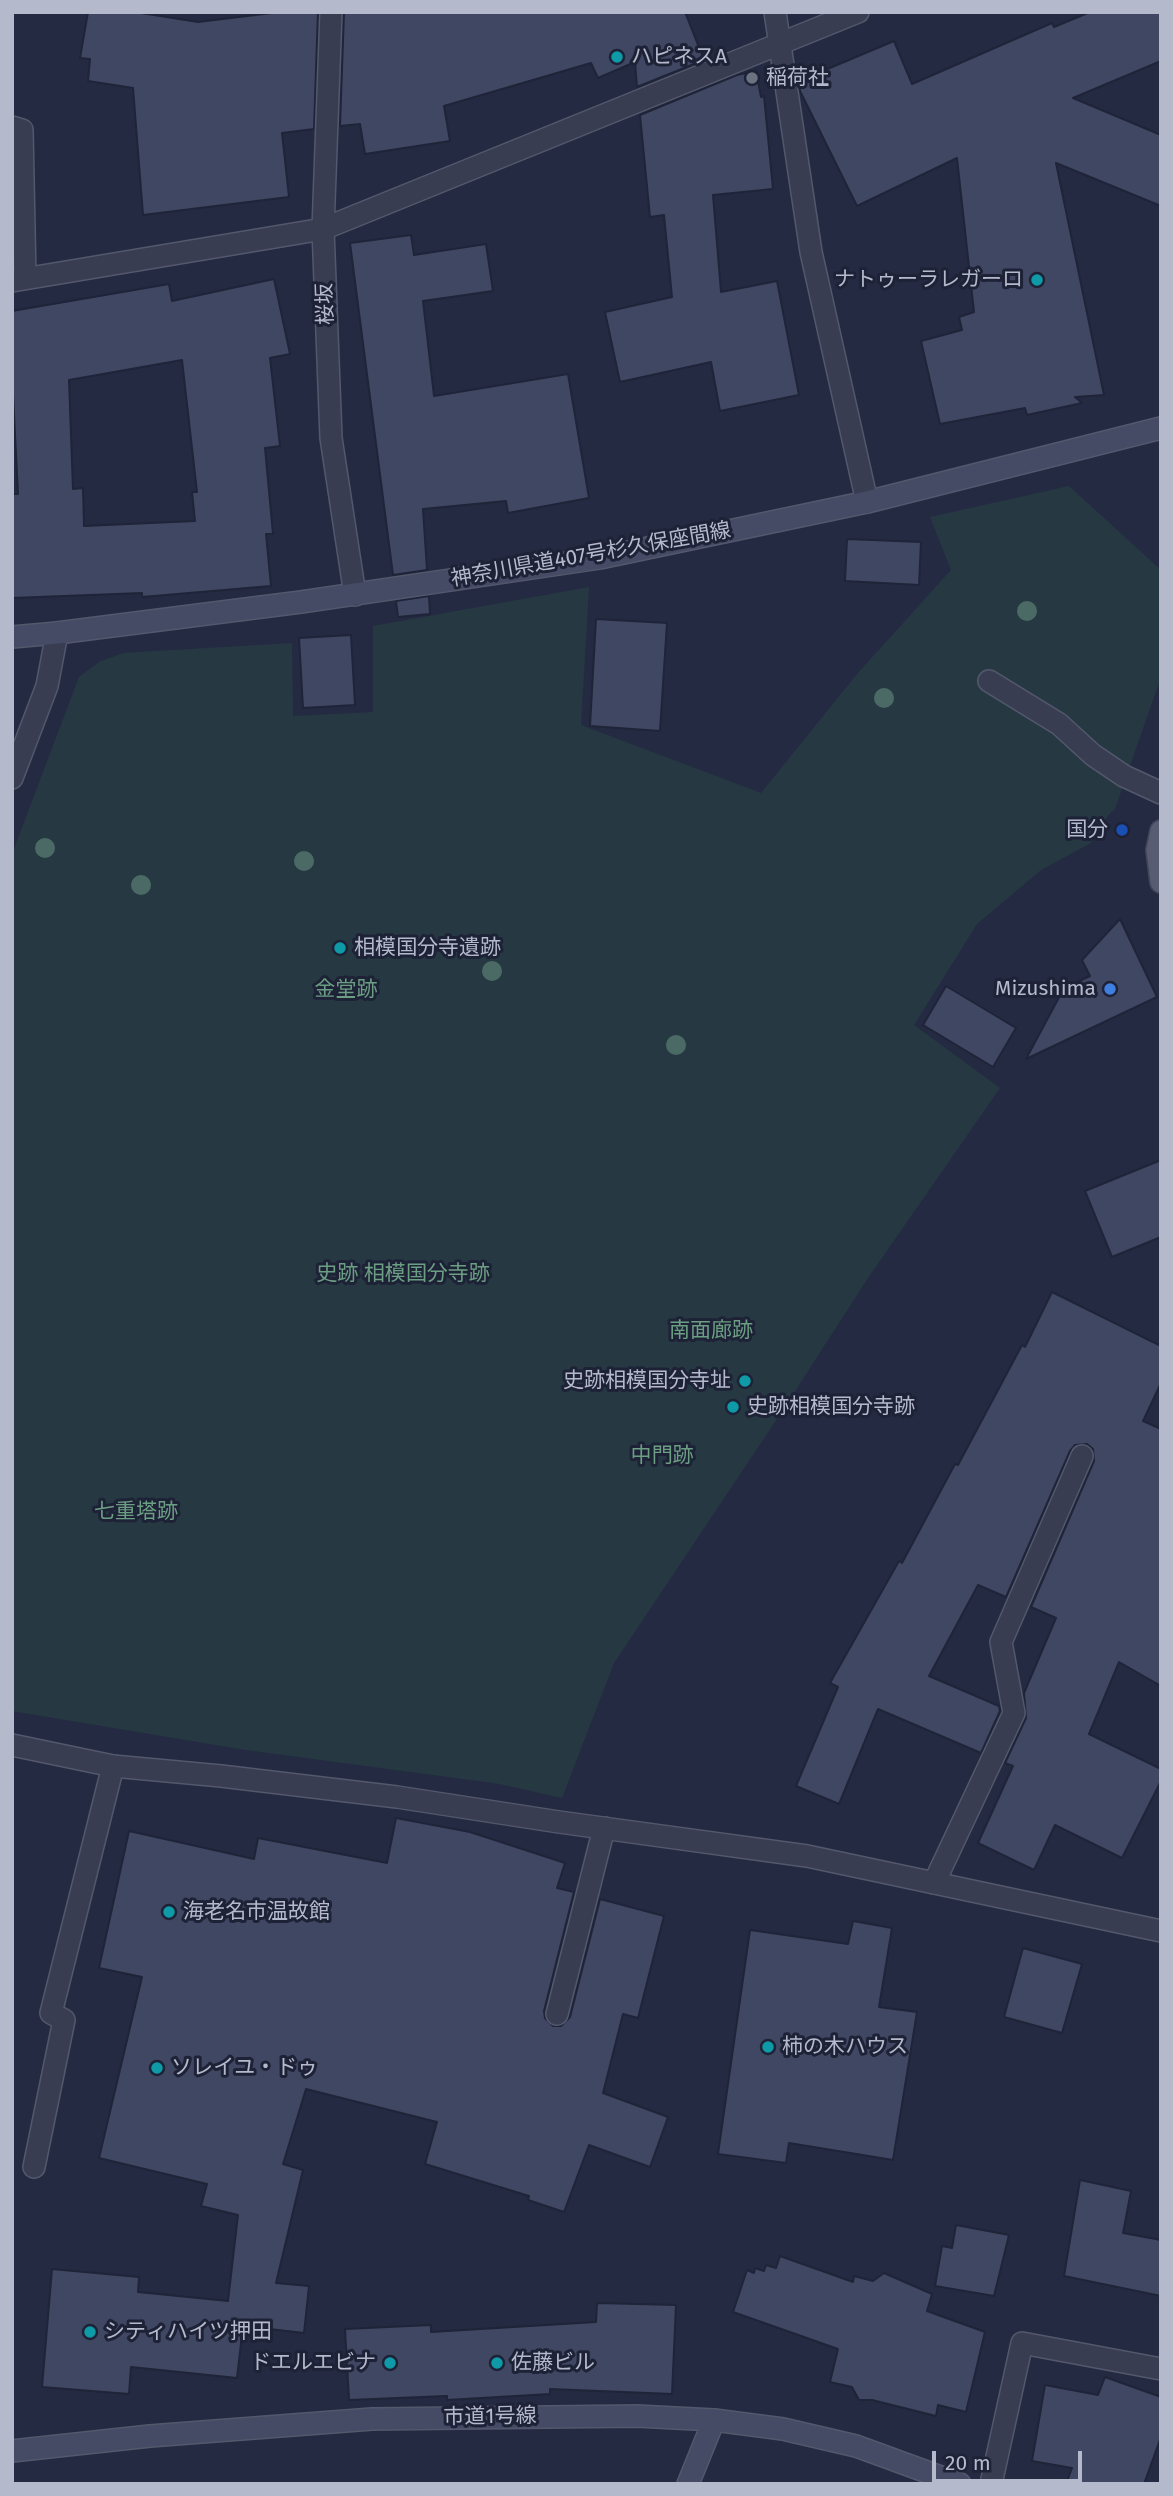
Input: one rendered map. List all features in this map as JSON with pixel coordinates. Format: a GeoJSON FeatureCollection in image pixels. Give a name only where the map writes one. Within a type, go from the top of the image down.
{"type":"FeatureCollection","features":[{"type":"Feature","properties":{"kind":"main road","name":"神奈川県道407号杉久保座間線"},"geometry":{"type":"LineString","coordinates":[[12,637],[355,595],[600,558],[867,502],[1161,428]]}},
{"type":"Feature","properties":{"kind":"main road"},"geometry":{"type":"LineString","coordinates":[[1161,831],[1157,850],[1161,882]]}},
{"type":"Feature","properties":{"kind":"main road","name":"市道1号線"},"geometry":{"type":"LineString","coordinates":[[12,2451],[149,2436],[372,2419],[637,2416],[713,2420],[783,2429],[856,2446],[960,2484]]}},
{"type":"Feature","properties":{"kind":"main road"},"geometry":{"type":"LineString","coordinates":[[688,2484],[713,2420]]}},
{"type":"Feature","properties":{"kind":"street","name":"桜坂"},"geometry":{"type":"LineString","coordinates":[[331,12],[323,229],[331,438],[355,595]]}},
{"type":"Feature","properties":{"kind":"street"},"geometry":{"type":"LineString","coordinates":[[775,12],[811,252],[867,502]]}},
{"type":"Feature","properties":{"kind":"street"},"geometry":{"type":"LineString","coordinates":[[12,127],[22,130],[19,280],[323,229],[859,12]]}},
{"type":"Feature","properties":{"kind":"street"},"geometry":{"type":"LineString","coordinates":[[12,778],[47,686],[57,633]]}},
{"type":"Feature","properties":{"kind":"street"},"geometry":{"type":"LineString","coordinates":[[989,681],[1059,724],[1093,755],[1124,776],[1161,793]]}},
{"type":"Feature","properties":{"kind":"street"},"geometry":{"type":"LineString","coordinates":[[934,1883],[1014,1713],[1001,1642],[1082,1456]]}},
{"type":"Feature","properties":{"kind":"street"},"geometry":{"type":"LineString","coordinates":[[12,1745],[113,1766],[397,1797],[807,1856],[1161,1931]]}},
{"type":"Feature","properties":{"kind":"street"},"geometry":{"type":"LineString","coordinates":[[34,2167],[64,2020],[51,2013],[113,1766]]}},
{"type":"Feature","properties":{"kind":"street"},"geometry":{"type":"LineString","coordinates":[[557,2014],[604,1828]]}},
{"type":"Feature","properties":{"kind":"street"},"geometry":{"type":"LineString","coordinates":[[991,2484],[1022,2343],[1161,2369]]}},
{"type":"Feature","properties":{"kind":"green space","name":"史跡 相模国分寺跡"},"geometry":{"type":"Polygon","coordinates":[[[1069,486],[1161,570],[1161,677],[1115,809],[1091,843],[1041,870],[977,924],[914,1025],[1000,1088],[868,1278],[614,1663],[562,1798],[500,1784],[246,1750],[12,1711],[12,854],[79,677],[99,662],[123,653],[292,643],[293,716],[373,712],[373,626],[589,587],[581,725],[761,793],[857,674],[951,570],[930,517],[1069,486]]]}},
{"type":"Feature","properties":{"kind":"building"},"geometry":{"type":"Polygon","coordinates":[[[88,12],[135,12],[198,22],[280,12],[318,12],[314,129],[282,133],[289,197],[143,215],[133,88],[88,81],[90,59],[80,58],[88,12]]]}},
{"type":"Feature","properties":{"kind":"building"},"geometry":{"type":"Polygon","coordinates":[[[344,12],[685,12],[704,60],[637,87],[635,62],[598,78],[591,63],[444,106],[450,141],[365,154],[360,124],[340,126],[344,12]]]}},
{"type":"Feature","properties":{"kind":"building"},"geometry":{"type":"Polygon","coordinates":[[[1090,12],[1161,12],[1161,61],[1073,98],[1161,135],[1161,206],[1056,163],[1104,395],[1075,397],[1082,403],[1027,415],[1025,408],[940,424],[921,341],[962,330],[959,317],[974,312],[957,158],[857,206],[800,91],[799,81],[894,41],[912,84],[1052,23],[1054,27],[1090,12]]]}},
{"type":"Feature","properties":{"kind":"building"},"geometry":{"type":"Polygon","coordinates":[[[756,71],[761,97],[764,96],[773,189],[713,195],[721,292],[777,281],[799,395],[720,411],[711,362],[620,382],[605,312],[672,297],[664,215],[650,217],[640,115],[737,75],[756,71]]]}},
{"type":"Feature","properties":{"kind":"building"},"geometry":{"type":"Polygon","coordinates":[[[411,235],[414,255],[486,244],[493,291],[423,301],[434,396],[568,374],[589,498],[508,513],[506,501],[423,509],[427,570],[393,575],[350,243],[411,235]]]}},
{"type":"Feature","properties":{"kind":"building"},"geometry":{"type":"Polygon","coordinates":[[[274,279],[290,354],[270,358],[280,446],[265,448],[273,534],[266,534],[271,586],[142,597],[142,593],[12,598],[12,494],[18,494],[12,311],[169,284],[172,301],[274,279]],[[182,360],[69,380],[73,489],[83,488],[84,526],[195,521],[192,492],[197,492],[182,360]]]}},
{"type":"Feature","properties":{"kind":"building"},"geometry":{"type":"Polygon","coordinates":[[[847,539],[921,542],[919,585],[845,581],[847,539]]]}},
{"type":"Feature","properties":{"kind":"building"},"geometry":{"type":"Polygon","coordinates":[[[429,596],[430,614],[398,617],[396,601],[429,596]]]}},
{"type":"Feature","properties":{"kind":"building"},"geometry":{"type":"Polygon","coordinates":[[[596,619],[667,623],[660,731],[590,726],[596,619]]]}},
{"type":"Feature","properties":{"kind":"building"},"geometry":{"type":"Polygon","coordinates":[[[351,635],[355,705],[303,708],[299,638],[351,635]]]}},
{"type":"Feature","properties":{"kind":"building"},"geometry":{"type":"Polygon","coordinates":[[[1120,919],[1157,997],[1026,1059],[1064,988],[1090,976],[1082,960],[1120,919]]]}},
{"type":"Feature","properties":{"kind":"building"},"geometry":{"type":"Polygon","coordinates":[[[946,986],[1016,1028],[993,1067],[923,1025],[946,986]]]}},
{"type":"Feature","properties":{"kind":"building"},"geometry":{"type":"Polygon","coordinates":[[[1161,1160],[1161,1237],[1112,1257],[1085,1191],[1161,1160]]]}},
{"type":"Feature","properties":{"kind":"building"},"geometry":{"type":"Polygon","coordinates":[[[1052,1292],[1161,1346],[1161,1383],[1143,1421],[1161,1429],[1161,1686],[1119,1662],[1089,1734],[1161,1769],[1161,1781],[1122,1858],[1055,1825],[1034,1870],[978,1843],[1013,1766],[1005,1763],[1026,1718],[1024,1693],[1056,1618],[1031,1607],[1094,1461],[1093,1449],[1087,1444],[1075,1445],[1070,1451],[1006,1597],[978,1585],[929,1676],[999,1706],[1000,1711],[981,1753],[878,1709],[839,1804],[796,1786],[838,1687],[830,1683],[899,1561],[902,1563],[955,1464],[958,1465],[1022,1345],[1025,1347],[1052,1292]]]}},
{"type":"Feature","properties":{"kind":"building"},"geometry":{"type":"Polygon","coordinates":[[[396,1818],[470,1832],[565,1863],[557,1888],[574,1892],[544,2011],[545,2018],[553,2026],[561,2026],[570,2017],[600,1899],[664,1916],[638,2018],[623,2014],[603,2093],[668,2117],[650,2167],[589,2145],[564,2212],[528,2200],[529,2196],[425,2164],[437,2122],[306,2089],[283,2164],[303,2170],[276,2283],[309,2286],[304,2333],[243,2326],[237,2378],[131,2367],[129,2394],[42,2387],[52,2269],[139,2277],[138,2292],[228,2301],[238,2215],[201,2206],[207,2184],[99,2158],[142,1977],[99,1968],[129,1831],[254,1859],[258,1838],[387,1863],[396,1818]]]}},
{"type":"Feature","properties":{"kind":"building"},"geometry":{"type":"Polygon","coordinates":[[[853,1921],[892,1928],[879,2007],[917,2012],[893,2160],[789,2143],[786,2163],[718,2154],[750,1930],[848,1944],[853,1921]]]}},
{"type":"Feature","properties":{"kind":"building"},"geometry":{"type":"Polygon","coordinates":[[[1023,1948],[1082,1964],[1062,2033],[1004,2017],[1023,1948]]]}},
{"type":"Feature","properties":{"kind":"building"},"geometry":{"type":"Polygon","coordinates":[[[1080,2180],[1131,2191],[1123,2233],[1161,2240],[1161,2296],[1064,2276],[1080,2180]]]}},
{"type":"Feature","properties":{"kind":"building"},"geometry":{"type":"Polygon","coordinates":[[[956,2225],[1009,2235],[994,2296],[935,2286],[942,2246],[952,2248],[956,2225]]]}},
{"type":"Feature","properties":{"kind":"building"},"geometry":{"type":"Polygon","coordinates":[[[780,2256],[853,2282],[854,2276],[873,2281],[884,2273],[932,2294],[927,2311],[985,2332],[966,2412],[938,2405],[936,2416],[872,2400],[859,2400],[852,2387],[830,2382],[838,2349],[733,2312],[747,2270],[754,2273],[755,2268],[764,2271],[766,2265],[776,2268],[780,2256]]]}},
{"type":"Feature","properties":{"kind":"building"},"geometry":{"type":"Polygon","coordinates":[[[597,2303],[676,2305],[672,2394],[550,2389],[550,2394],[447,2400],[447,2396],[349,2400],[345,2329],[431,2325],[431,2332],[596,2322],[597,2303]]]}},
{"type":"Feature","properties":{"kind":"building"},"geometry":{"type":"Polygon","coordinates":[[[1105,2377],[1161,2397],[1161,2437],[1144,2484],[1066,2484],[1072,2468],[1032,2461],[1045,2385],[1098,2395],[1105,2377]]]}},
{"type":"Feature","properties":{"kind":"place","name":"ハピネスA"},"geometry":{"type":"Point","coordinates":[617,57]}},
{"type":"Feature","properties":{"kind":"place","name":"稲荷社"},"geometry":{"type":"Point","coordinates":[752,78]}},
{"type":"Feature","properties":{"kind":"place","name":"ナトゥーラレガーロ"},"geometry":{"type":"Point","coordinates":[1037,280]}},
{"type":"Feature","properties":{"kind":"place","name":"国分"},"geometry":{"type":"Point","coordinates":[1122,830]}},
{"type":"Feature","properties":{"kind":"place","name":"相模国分寺遺跡"},"geometry":{"type":"Point","coordinates":[340,948]}},
{"type":"Feature","properties":{"kind":"place","name":"Mizushima"},"geometry":{"type":"Point","coordinates":[1110,989]}},
{"type":"Feature","properties":{"kind":"place","name":"史跡相模国分寺址"},"geometry":{"type":"Point","coordinates":[745,1381]}},
{"type":"Feature","properties":{"kind":"place","name":"史跡相模国分寺跡"},"geometry":{"type":"Point","coordinates":[733,1407]}},
{"type":"Feature","properties":{"kind":"place","name":"海老名市温故館"},"geometry":{"type":"Point","coordinates":[169,1912]}},
{"type":"Feature","properties":{"kind":"place","name":"柿の木ハウス"},"geometry":{"type":"Point","coordinates":[768,2047]}},
{"type":"Feature","properties":{"kind":"place","name":"ソレイユ・ドゥ"},"geometry":{"type":"Point","coordinates":[157,2068]}},
{"type":"Feature","properties":{"kind":"place","name":"シティハイツ押田"},"geometry":{"type":"Point","coordinates":[90,2332]}},
{"type":"Feature","properties":{"kind":"place","name":"ドエルエビナ"},"geometry":{"type":"Point","coordinates":[390,2363]}},
{"type":"Feature","properties":{"kind":"place","name":"佐藤ビル"},"geometry":{"type":"Point","coordinates":[497,2363]}},
{"type":"Feature","properties":{"kind":"park label","name":"金堂跡"},"geometry":{"type":"Point","coordinates":[346,990]}},
{"type":"Feature","properties":{"kind":"park label","name":"南面廊跡"},"geometry":{"type":"Point","coordinates":[711,1331]}},
{"type":"Feature","properties":{"kind":"park label","name":"中門跡"},"geometry":{"type":"Point","coordinates":[662,1456]}},
{"type":"Feature","properties":{"kind":"park label","name":"七重塔跡"},"geometry":{"type":"Point","coordinates":[136,1512]}}]}
